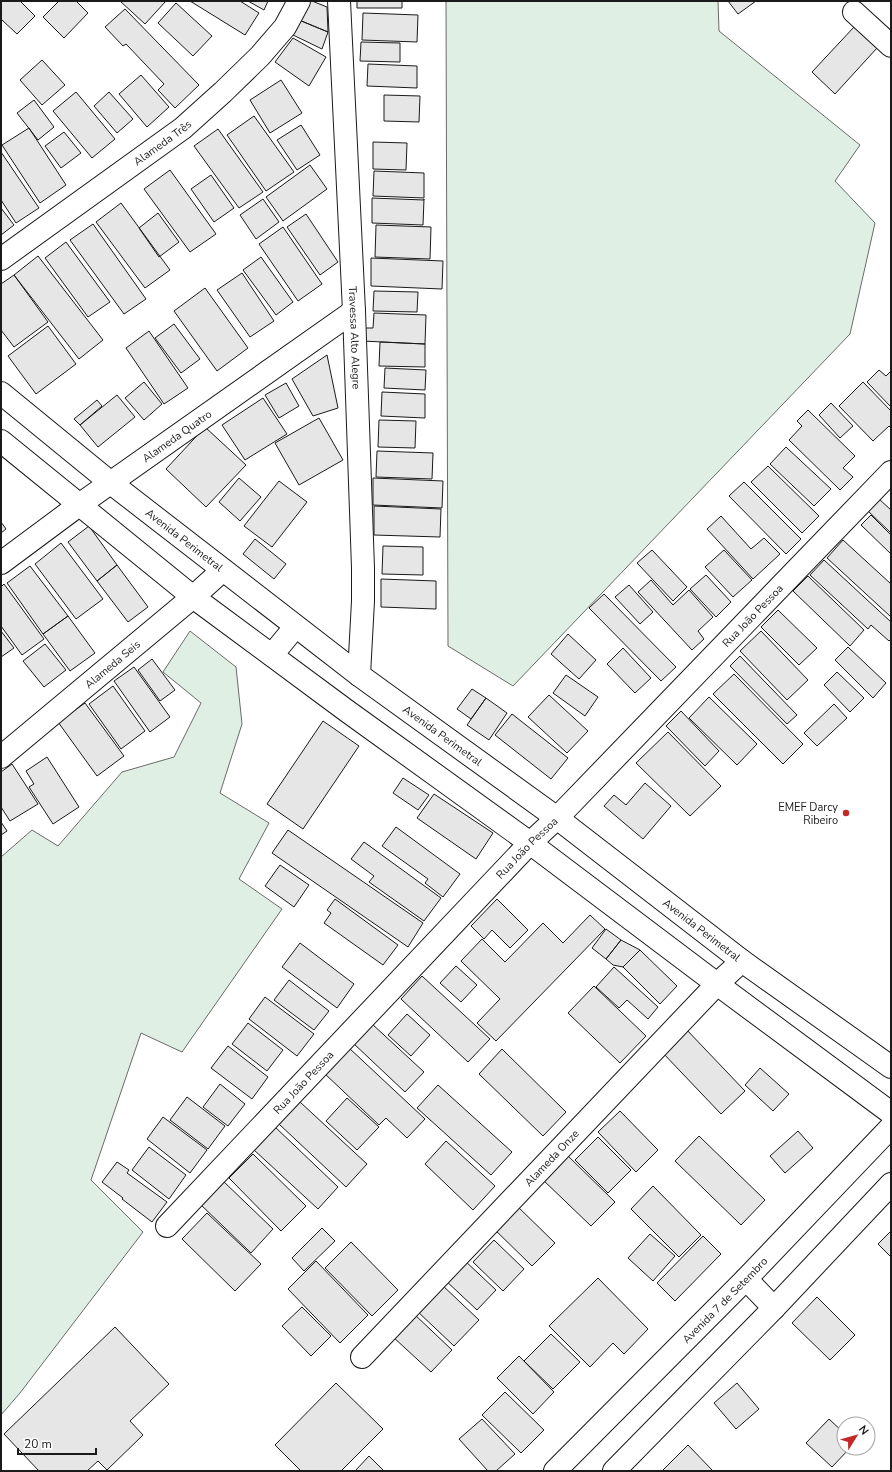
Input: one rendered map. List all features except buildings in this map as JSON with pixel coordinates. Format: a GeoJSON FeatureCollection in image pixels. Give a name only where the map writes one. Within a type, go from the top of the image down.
{"type":"FeatureCollection","features":[{"type":"Feature","properties":{"kind":"street","name":"Alameda Três"},"geometry":{"type":"LineString","coordinates":[[1,259],[183,128],[260,56],[284,27],[299,1]]}},
{"type":"Feature","properties":{"kind":"street","name":"Travessa Alto Alegre"},"geometry":{"type":"LineString","coordinates":[[338,1],[354,311],[363,568],[359,675]]}},
{"type":"Feature","properties":{"kind":"street"},"geometry":{"type":"LineString","coordinates":[[854,12],[891,46]]}},
{"type":"Feature","properties":{"kind":"street","name":"Alameda Quatro"},"geometry":{"type":"LineString","coordinates":[[1,563],[78,505],[354,311]]}},
{"type":"Feature","properties":{"kind":"street","name":"Avenida Perimetral"},"geometry":{"type":"LineString","coordinates":[[1,394],[111,483],[295,627],[557,818],[742,961],[891,1067]]}},
{"type":"Feature","properties":{"kind":"street"},"geometry":{"type":"LineString","coordinates":[[1,441],[193,597],[530,843],[891,1113]]}},
{"type":"Feature","properties":{"kind":"street","name":"Rua João Pessoa"},"geometry":{"type":"LineString","coordinates":[[166,1226],[530,843],[557,818],[891,472]]}},
{"type":"Feature","properties":{"kind":"street","name":"Alameda Seis"},"geometry":{"type":"LineString","coordinates":[[1,757],[193,597],[223,570]]}},
{"type":"Feature","properties":{"kind":"street"},"geometry":{"type":"LineString","coordinates":[[272,655],[295,627]]}},
{"type":"Feature","properties":{"kind":"street","name":"Alameda Onze"},"geometry":{"type":"LineString","coordinates":[[362,1357],[717,984],[742,961]]}},
{"type":"Feature","properties":{"kind":"street","name":"Avenida 7 de Setembro"},"geometry":{"type":"LineString","coordinates":[[555,1471],[746,1279],[891,1127]]}},
{"type":"Feature","properties":{"kind":"street"},"geometry":{"type":"LineString","coordinates":[[614,1471],[774,1308],[891,1184]]}},
{"type":"Feature","properties":{"kind":"street"},"geometry":{"type":"LineString","coordinates":[[746,1279],[774,1308]]}},
{"type":"Feature","properties":{"kind":"green space"},"geometry":{"type":"Polygon","coordinates":[[[446,1],[718,1],[719,31],[860,145],[835,181],[875,223],[850,334],[513,686],[448,646],[446,1]]]}},
{"type":"Feature","properties":{"kind":"green space"},"geometry":{"type":"Polygon","coordinates":[[[190,631],[236,667],[242,724],[220,793],[269,823],[239,879],[282,909],[182,1052],[141,1033],[91,1180],[143,1232],[20,1393],[1,1415],[1,857],[32,830],[58,846],[122,772],[174,757],[201,703],[163,672],[190,631]]]}},
{"type":"Feature","properties":{"kind":"place","name":"EMEF Darcy Ribeiro"},"geometry":{"type":"Point","coordinates":[846,813]}}]}
